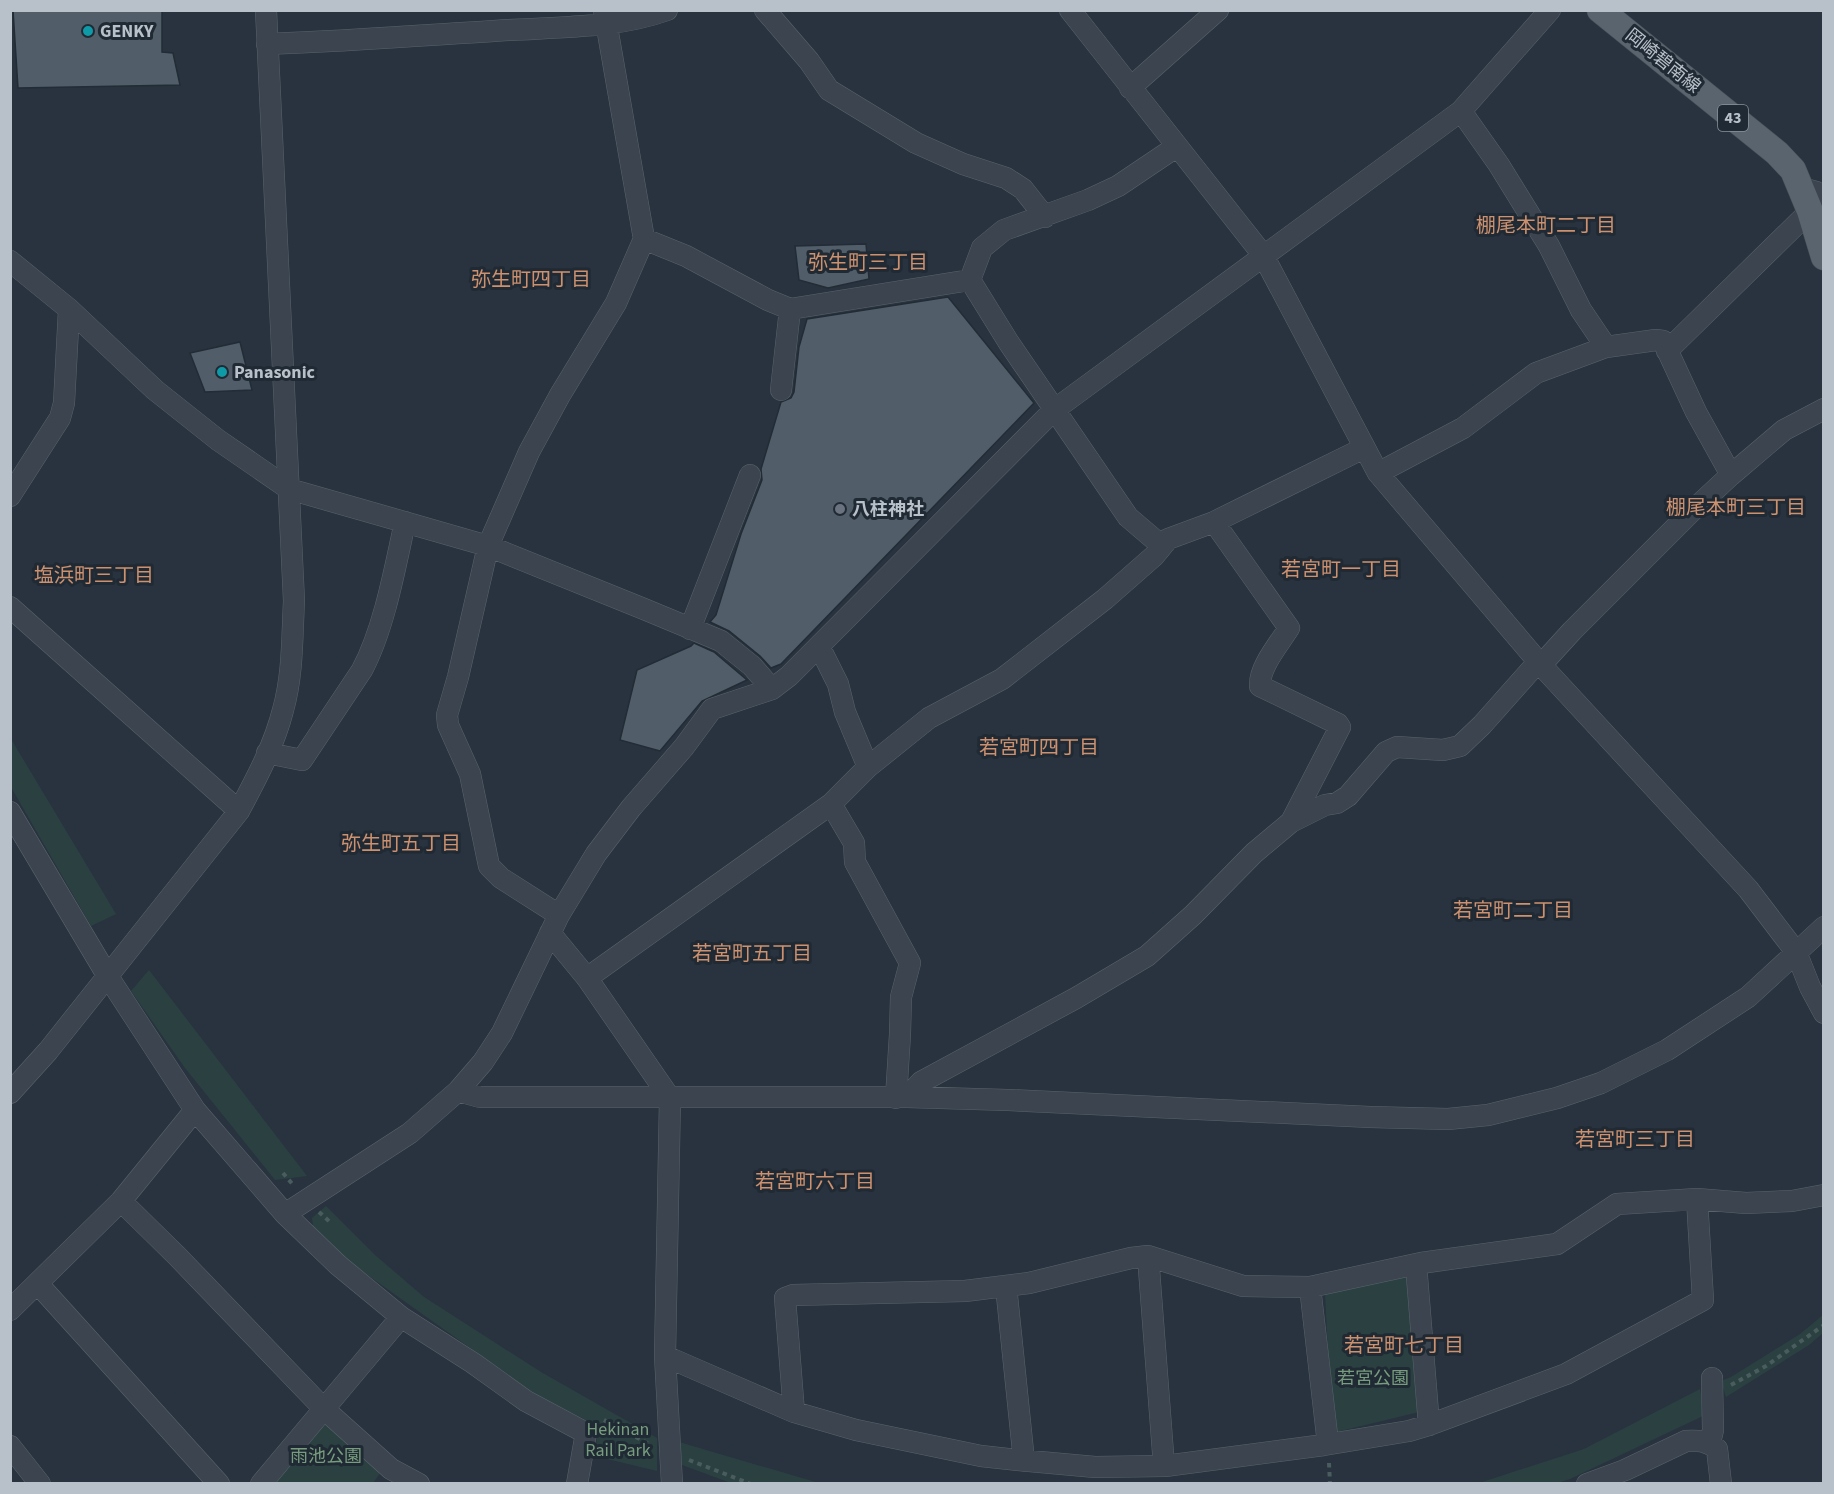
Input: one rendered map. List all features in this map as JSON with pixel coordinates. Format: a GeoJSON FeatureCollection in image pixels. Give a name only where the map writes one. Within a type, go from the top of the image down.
{"type":"FeatureCollection","features":[{"type":"Feature","properties":{"kind":"main road","name":"岡崎碧南線"},"geometry":{"type":"LineString","coordinates":[[1600,10],[1777,153],[1793,171],[1811,199],[1824,257]]}},
{"type":"Feature","properties":{"kind":"street"},"geometry":{"type":"LineString","coordinates":[[10,1093],[48,1052],[239,811],[267,753],[284,709],[291,660],[294,601],[266,10]]}},
{"type":"Feature","properties":{"kind":"street"},"geometry":{"type":"LineString","coordinates":[[267,44],[354,40],[605,17],[652,16],[667,10]]}},
{"type":"Feature","properties":{"kind":"street"},"geometry":{"type":"LineString","coordinates":[[765,10],[809,61],[829,90],[916,143],[963,164],[1006,178],[1023,189],[1045,217]]}},
{"type":"Feature","properties":{"kind":"street"},"geometry":{"type":"LineString","coordinates":[[1070,10],[1263,255],[1378,473],[1540,664],[1748,889],[1796,952],[1810,987],[1824,1013]]}},
{"type":"Feature","properties":{"kind":"street"},"geometry":{"type":"LineString","coordinates":[[1130,88],[1218,10]]}},
{"type":"Feature","properties":{"kind":"street"},"geometry":{"type":"LineString","coordinates":[[285,1214],[410,1132],[458,1091],[483,1062],[502,1033],[554,924],[596,854],[631,808],[684,747],[712,709],[772,689],[819,646],[1054,410],[1461,111],[1550,10]]}},
{"type":"Feature","properties":{"kind":"street"},"geometry":{"type":"LineString","coordinates":[[605,17],[644,239],[616,303],[560,395],[529,452],[488,546],[447,715],[448,725],[470,774],[489,866],[554,924],[587,978],[670,1098],[665,1356],[672,1484]]}},
{"type":"Feature","properties":{"kind":"street"},"geometry":{"type":"LineString","coordinates":[[1461,111],[1499,165],[1549,246],[1581,310],[1606,347]]}},
{"type":"Feature","properties":{"kind":"street"},"geometry":{"type":"LineString","coordinates":[[970,280],[985,243],[1004,230],[1045,217],[1118,186],[1176,147]]}},
{"type":"Feature","properties":{"kind":"street"},"geometry":{"type":"LineString","coordinates":[[1667,351],[1811,199]]}},
{"type":"Feature","properties":{"kind":"street"},"geometry":{"type":"LineString","coordinates":[[644,239],[686,256],[768,300],[790,309],[970,280]]}},
{"type":"Feature","properties":{"kind":"street"},"geometry":{"type":"LineString","coordinates":[[10,261],[69,309],[156,390],[218,440],[289,489],[488,546],[721,641],[752,666],[772,689]]}},
{"type":"Feature","properties":{"kind":"street"},"geometry":{"type":"LineString","coordinates":[[970,280],[1009,343],[1128,518],[1162,546]]}},
{"type":"Feature","properties":{"kind":"street"},"geometry":{"type":"LineString","coordinates":[[10,496],[60,418],[64,403],[69,309]]}},
{"type":"Feature","properties":{"kind":"street"},"geometry":{"type":"LineString","coordinates":[[781,390],[790,309]]}},
{"type":"Feature","properties":{"kind":"street"},"geometry":{"type":"LineString","coordinates":[[1378,473],[1463,428],[1536,373],[1606,347],[1656,340],[1663,341],[1696,412],[1731,475]]}},
{"type":"Feature","properties":{"kind":"street"},"geometry":{"type":"LineString","coordinates":[[901,1097],[921,1082],[1076,998],[1147,956],[1194,915],[1254,853],[1291,822],[1325,805],[1337,803],[1348,796],[1386,752],[1397,747],[1443,750],[1460,746],[1690,512],[1784,430],[1824,409]]}},
{"type":"Feature","properties":{"kind":"street"},"geometry":{"type":"LineString","coordinates":[[587,978],[831,804],[868,767],[929,718],[1002,679],[1105,599],[1154,556],[1168,539],[1214,522],[1364,448]]}},
{"type":"Feature","properties":{"kind":"street"},"geometry":{"type":"LineString","coordinates":[[690,629],[750,475]]}},
{"type":"Feature","properties":{"kind":"street"},"geometry":{"type":"LineString","coordinates":[[267,753],[302,760],[362,670],[369,658],[390,589],[405,522]]}},
{"type":"Feature","properties":{"kind":"street"},"geometry":{"type":"LineString","coordinates":[[1214,522],[1289,628],[1265,666],[1259,682],[1260,686],[1340,727],[1291,822]]}},
{"type":"Feature","properties":{"kind":"street"},"geometry":{"type":"LineString","coordinates":[[10,607],[239,811]]}},
{"type":"Feature","properties":{"kind":"street"},"geometry":{"type":"LineString","coordinates":[[819,646],[838,684],[845,712],[868,767]]}},
{"type":"Feature","properties":{"kind":"street"},"geometry":{"type":"LineString","coordinates":[[831,804],[854,843],[855,862],[910,963],[901,997],[901,1097]]}},
{"type":"Feature","properties":{"kind":"street"},"geometry":{"type":"LineString","coordinates":[[10,812],[107,975],[195,1110],[285,1214],[338,1266],[401,1317],[473,1363],[526,1401],[586,1433],[577,1484]]}},
{"type":"Feature","properties":{"kind":"street"},"geometry":{"type":"LineString","coordinates":[[458,1091],[480,1097],[901,1097],[1370,1117],[1448,1119],[1488,1115],[1557,1098],[1601,1083],[1667,1050],[1748,997],[1824,927]]}},
{"type":"Feature","properties":{"kind":"street"},"geometry":{"type":"LineString","coordinates":[[10,1310],[121,1201],[195,1110]]}},
{"type":"Feature","properties":{"kind":"street"},"geometry":{"type":"LineString","coordinates":[[794,1412],[785,1298],[793,1295],[965,1291],[1029,1283],[1131,1258],[1148,1256],[1243,1286],[1311,1287],[1416,1264],[1557,1244],[1617,1204],[1697,1199],[1746,1203],[1792,1201],[1824,1196]]}},
{"type":"Feature","properties":{"kind":"street"},"geometry":{"type":"LineString","coordinates":[[665,1356],[794,1412],[856,1430],[981,1456],[1095,1467],[1164,1466],[1328,1444],[1409,1431],[1566,1374],[1703,1300],[1697,1199]]}},
{"type":"Feature","properties":{"kind":"street"},"geometry":{"type":"LineString","coordinates":[[121,1201],[178,1257],[386,1476],[419,1484]]}},
{"type":"Feature","properties":{"kind":"street"},"geometry":{"type":"LineString","coordinates":[[1148,1256],[1164,1466]]}},
{"type":"Feature","properties":{"kind":"street"},"geometry":{"type":"LineString","coordinates":[[1416,1264],[1429,1425]]}},
{"type":"Feature","properties":{"kind":"street"},"geometry":{"type":"LineString","coordinates":[[38,1284],[219,1484]]}},
{"type":"Feature","properties":{"kind":"street"},"geometry":{"type":"LineString","coordinates":[[1006,1286],[1024,1461]]}},
{"type":"Feature","properties":{"kind":"street"},"geometry":{"type":"LineString","coordinates":[[1311,1287],[1328,1444]]}},
{"type":"Feature","properties":{"kind":"street"},"geometry":{"type":"LineString","coordinates":[[261,1484],[401,1317]]}},
{"type":"Feature","properties":{"kind":"street"},"geometry":{"type":"LineString","coordinates":[[1710,1443],[1720,1383]]}},
{"type":"Feature","properties":{"kind":"street"},"geometry":{"type":"LineString","coordinates":[[1587,1484],[1625,1470],[1686,1441],[1704,1441],[1717,1449],[1721,1484]]}},
{"type":"Feature","properties":{"kind":"street"},"geometry":{"type":"LineString","coordinates":[[10,1446],[40,1484]]}},
{"type":"Feature","properties":{"kind":"path"},"geometry":{"type":"LineString","coordinates":[[283,1173],[300,1193]]}},
{"type":"Feature","properties":{"kind":"path"},"geometry":{"type":"LineString","coordinates":[[316,1209],[331,1223]]}},
{"type":"Feature","properties":{"kind":"path"},"geometry":{"type":"LineString","coordinates":[[1720,1383],[1766,1366],[1824,1325]]}},
{"type":"Feature","properties":{"kind":"path"},"geometry":{"type":"LineString","coordinates":[[604,1420],[661,1450]]}},
{"type":"Feature","properties":{"kind":"path"},"geometry":{"type":"LineString","coordinates":[[694,1462],[751,1484]]}},
{"type":"Feature","properties":{"kind":"green space"},"geometry":{"type":"Polygon","coordinates":[[[11,739],[116,914],[91,926],[11,787],[11,739]]]}},
{"type":"Feature","properties":{"kind":"green space"},"geometry":{"type":"Polygon","coordinates":[[[149,970],[307,1176],[275,1180],[185,1068],[131,991],[149,970]]]}},
{"type":"Feature","properties":{"kind":"green space","name":"Hekinan Rail Park"},"geometry":{"type":"Polygon","coordinates":[[[326,1206],[375,1255],[424,1297],[541,1372],[657,1438],[657,1471],[595,1456],[598,1426],[538,1396],[352,1264],[313,1226],[312,1218],[326,1206]]]}},
{"type":"Feature","properties":{"kind":"green space","name":"若宮公園"},"geometry":{"type":"Polygon","coordinates":[[[1407,1271],[1419,1412],[1332,1433],[1325,1292],[1407,1271]]]}},
{"type":"Feature","properties":{"kind":"green space"},"geometry":{"type":"Polygon","coordinates":[[[1823,1315],[1823,1333],[1809,1345],[1726,1397],[1721,1381],[1800,1334],[1823,1315]]]}},
{"type":"Feature","properties":{"kind":"green space"},"geometry":{"type":"Polygon","coordinates":[[[1700,1389],[1705,1415],[1570,1479],[1557,1483],[1476,1484],[1584,1449],[1700,1389]]]}},
{"type":"Feature","properties":{"kind":"green space","name":"雨池公園"},"geometry":{"type":"Polygon","coordinates":[[[324,1416],[383,1469],[373,1483],[268,1484],[324,1416]]]}},
{"type":"Feature","properties":{"kind":"green space","name":"Hekinan Rail Park"},"geometry":{"type":"Polygon","coordinates":[[[679,1442],[819,1483],[731,1483],[682,1465],[679,1442]]]}},
{"type":"Feature","properties":{"kind":"building","name":"GENKY"},"geometry":{"type":"Polygon","coordinates":[[[13,10],[162,10],[162,52],[173,53],[180,85],[18,88],[13,10]]]}},
{"type":"Feature","properties":{"kind":"building"},"geometry":{"type":"Polygon","coordinates":[[[866,244],[869,279],[828,288],[799,280],[795,246],[866,244]]]}},
{"type":"Feature","properties":{"kind":"building","name":"八柱神社"},"geometry":{"type":"Polygon","coordinates":[[[948,297],[1034,403],[781,664],[771,668],[729,631],[710,622],[716,615],[741,534],[762,480],[761,469],[781,402],[791,398],[794,392],[799,347],[807,319],[948,297]]]}},
{"type":"Feature","properties":{"kind":"building","name":"Panasonic"},"geometry":{"type":"Polygon","coordinates":[[[240,342],[252,390],[205,392],[190,353],[240,342]]]}},
{"type":"Feature","properties":{"kind":"building"},"geometry":{"type":"Polygon","coordinates":[[[694,643],[714,652],[747,680],[702,701],[660,751],[620,740],[637,670],[694,643]]]}},
{"type":"Feature","properties":{"kind":"place","name":"GENKY"},"geometry":{"type":"Point","coordinates":[88,31]}},
{"type":"Feature","properties":{"kind":"place","name":"Panasonic"},"geometry":{"type":"Point","coordinates":[222,372]}},
{"type":"Feature","properties":{"kind":"place","name":"八柱神社"},"geometry":{"type":"Point","coordinates":[840,509]}},
{"type":"Feature","properties":{"kind":"district","name":"棚尾本町二丁目"},"geometry":{"type":"Point","coordinates":[1546,226]}},
{"type":"Feature","properties":{"kind":"district","name":"弥生町三丁目"},"geometry":{"type":"Point","coordinates":[868,263]}},
{"type":"Feature","properties":{"kind":"district","name":"弥生町四丁目"},"geometry":{"type":"Point","coordinates":[531,280]}},
{"type":"Feature","properties":{"kind":"district","name":"棚尾本町三丁目"},"geometry":{"type":"Point","coordinates":[1736,508]}},
{"type":"Feature","properties":{"kind":"district","name":"若宮町一丁目"},"geometry":{"type":"Point","coordinates":[1341,570]}},
{"type":"Feature","properties":{"kind":"district","name":"塩浜町三丁目"},"geometry":{"type":"Point","coordinates":[94,576]}},
{"type":"Feature","properties":{"kind":"district","name":"若宮町四丁目"},"geometry":{"type":"Point","coordinates":[1039,748]}},
{"type":"Feature","properties":{"kind":"district","name":"弥生町五丁目"},"geometry":{"type":"Point","coordinates":[401,844]}},
{"type":"Feature","properties":{"kind":"district","name":"若宮町二丁目"},"geometry":{"type":"Point","coordinates":[1513,911]}},
{"type":"Feature","properties":{"kind":"district","name":"若宮町五丁目"},"geometry":{"type":"Point","coordinates":[752,954]}},
{"type":"Feature","properties":{"kind":"district","name":"若宮町三丁目"},"geometry":{"type":"Point","coordinates":[1635,1140]}},
{"type":"Feature","properties":{"kind":"district","name":"若宮町六丁目"},"geometry":{"type":"Point","coordinates":[815,1182]}},
{"type":"Feature","properties":{"kind":"district","name":"若宮町七丁目"},"geometry":{"type":"Point","coordinates":[1404,1346]}}]}
